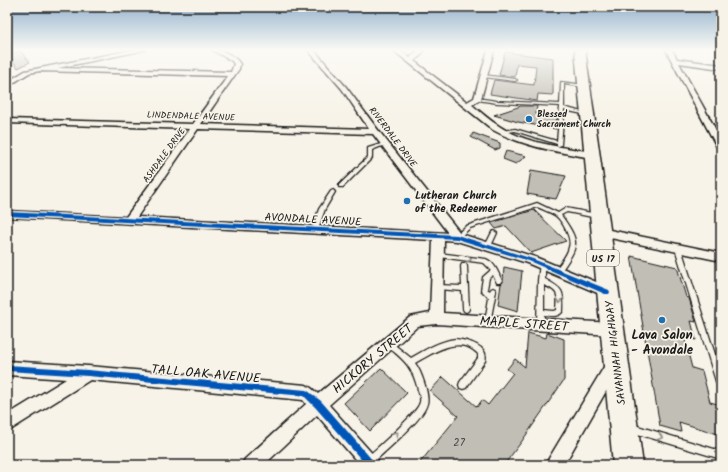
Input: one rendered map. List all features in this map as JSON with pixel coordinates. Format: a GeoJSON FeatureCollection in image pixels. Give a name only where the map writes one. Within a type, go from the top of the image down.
{"type":"FeatureCollection","features":[{"type":"Feature","properties":{"kind":"highway","name":"SAVANNAH HIGHWAY"},"geometry":{"type":"LineString","coordinates":[[582,72],[628,465]]}},
{"type":"Feature","properties":{"kind":"street"},"geometry":{"type":"LineString","coordinates":[[7,85],[27,72]]}},
{"type":"Feature","properties":{"kind":"street"},"geometry":{"type":"LineString","coordinates":[[156,72],[233,74]]}},
{"type":"Feature","properties":{"kind":"street","name":"RIVERDALE DRIVE"},"geometry":{"type":"LineString","coordinates":[[330,72],[344,88],[375,132],[457,237]]}},
{"type":"Feature","properties":{"kind":"street"},"geometry":{"type":"LineString","coordinates":[[424,72],[512,138],[534,144],[559,146],[592,155]]}},
{"type":"Feature","properties":{"kind":"street"},"geometry":{"type":"LineString","coordinates":[[467,105],[477,99],[485,72]]}},
{"type":"Feature","properties":{"kind":"street"},"geometry":{"type":"LineString","coordinates":[[680,72],[721,147]]}},
{"type":"Feature","properties":{"kind":"street","name":"ASHDALE DRIVE"},"geometry":{"type":"LineString","coordinates":[[130,219],[233,74]]}},
{"type":"Feature","properties":{"kind":"street","name":"LINDENDALE AVENUE"},"geometry":{"type":"LineString","coordinates":[[7,121],[375,132]]}},
{"type":"Feature","properties":{"kind":"street","name":"AVONDALE AVENUE"},"geometry":{"type":"LineString","coordinates":[[7,214],[130,219],[457,237],[542,264],[607,292]]}},
{"type":"Feature","properties":{"kind":"street"},"geometry":{"type":"LineString","coordinates":[[600,224],[678,248],[721,257]]}},
{"type":"Feature","properties":{"kind":"street"},"geometry":{"type":"LineString","coordinates":[[436,318],[439,235]]}},
{"type":"Feature","properties":{"kind":"street"},"geometry":{"type":"LineString","coordinates":[[706,254],[721,266]]}},
{"type":"Feature","properties":{"kind":"street","name":"MAPLE STREET"},"geometry":{"type":"LineString","coordinates":[[436,318],[488,321],[540,318],[612,329]]}},
{"type":"Feature","properties":{"kind":"street","name":"HICKORY STREET"},"geometry":{"type":"LineString","coordinates":[[252,465],[318,404],[415,321],[436,318]]}},
{"type":"Feature","properties":{"kind":"street"},"geometry":{"type":"LineString","coordinates":[[554,465],[616,362]]}},
{"type":"Feature","properties":{"kind":"street","name":"TALL OAK AVENUE"},"geometry":{"type":"LineString","coordinates":[[7,368],[88,373],[306,393],[318,404],[369,463]]}},
{"type":"Feature","properties":{"kind":"street"},"geometry":{"type":"LineString","coordinates":[[7,424],[88,373]]}},
{"type":"Feature","properties":{"kind":"lane"},"geometry":{"type":"LineString","coordinates":[[484,76],[515,80]]}},
{"type":"Feature","properties":{"kind":"lane"},"geometry":{"type":"LineString","coordinates":[[559,146],[562,83],[584,86]]}},
{"type":"Feature","properties":{"kind":"lane"},"geometry":{"type":"LineString","coordinates":[[477,99],[497,102],[562,106],[587,114]]}},
{"type":"Feature","properties":{"kind":"lane"},"geometry":{"type":"LineString","coordinates":[[341,186],[370,157],[370,149],[385,144]]}},
{"type":"Feature","properties":{"kind":"lane"},"geometry":{"type":"LineString","coordinates":[[315,229],[322,209],[333,192]]}},
{"type":"Feature","properties":{"kind":"lane"},"geometry":{"type":"LineString","coordinates":[[457,237],[468,227],[537,205],[558,215],[572,234],[573,248],[558,271]]}},
{"type":"Feature","properties":{"kind":"lane"},"geometry":{"type":"LineString","coordinates":[[558,215],[566,210],[600,224]]}},
{"type":"Feature","properties":{"kind":"lane"},"geometry":{"type":"LineString","coordinates":[[488,246],[494,233]]}},
{"type":"Feature","properties":{"kind":"lane"},"geometry":{"type":"LineString","coordinates":[[678,248],[721,385]]}},
{"type":"Feature","properties":{"kind":"lane"},"geometry":{"type":"LineString","coordinates":[[439,255],[486,261],[494,267],[497,281]]}},
{"type":"Feature","properties":{"kind":"lane"},"geometry":{"type":"LineString","coordinates":[[541,280],[561,292],[560,311],[556,314],[540,318],[541,280],[542,264]]}},
{"type":"Feature","properties":{"kind":"lane"},"geometry":{"type":"LineString","coordinates":[[464,266],[466,309]]}},
{"type":"Feature","properties":{"kind":"lane"},"geometry":{"type":"LineString","coordinates":[[488,321],[494,294],[484,290],[486,277],[494,271]]}},
{"type":"Feature","properties":{"kind":"lane"},"geometry":{"type":"LineString","coordinates":[[438,287],[465,289]]}},
{"type":"Feature","properties":{"kind":"lane"},"geometry":{"type":"LineString","coordinates":[[411,362],[452,341],[469,344],[482,353],[482,359],[463,385]]}},
{"type":"Feature","properties":{"kind":"lane"},"geometry":{"type":"LineString","coordinates":[[369,463],[423,405],[424,398],[420,381],[411,362],[389,343]]}},
{"type":"Feature","properties":{"kind":"lane"},"geometry":{"type":"LineString","coordinates":[[623,426],[721,455]]}},
{"type":"Feature","properties":{"kind":"building"},"geometry":{"type":"Polygon","coordinates":[[[500,72],[516,72],[515,77],[499,75],[500,72]]]}},
{"type":"Feature","properties":{"kind":"building"},"geometry":{"type":"Polygon","coordinates":[[[535,72],[553,72],[553,95],[538,94],[537,101],[490,94],[494,80],[534,85],[535,72]]]}},
{"type":"Feature","properties":{"kind":"building"},"geometry":{"type":"Polygon","coordinates":[[[521,106],[537,106],[536,114],[557,117],[556,129],[518,122],[494,115],[521,106]]]}},
{"type":"Feature","properties":{"kind":"building"},"geometry":{"type":"Polygon","coordinates":[[[473,133],[500,143],[500,148],[495,150],[471,137],[473,133]]]}},
{"type":"Feature","properties":{"kind":"building"},"geometry":{"type":"Polygon","coordinates":[[[506,151],[526,156],[516,164],[503,159],[506,151]]]}},
{"type":"Feature","properties":{"kind":"building"},"geometry":{"type":"Polygon","coordinates":[[[531,170],[566,176],[556,199],[527,194],[531,170]]]}},
{"type":"Feature","properties":{"kind":"building"},"geometry":{"type":"Polygon","coordinates":[[[534,210],[566,241],[531,253],[506,226],[496,229],[491,223],[534,210]]]}},
{"type":"Feature","properties":{"kind":"building"},"geometry":{"type":"Polygon","coordinates":[[[631,256],[677,267],[686,297],[689,298],[696,322],[691,321],[696,340],[684,337],[692,368],[702,371],[710,402],[721,405],[721,435],[679,422],[681,432],[660,426],[631,256]]]}},
{"type":"Feature","properties":{"kind":"building"},"geometry":{"type":"Polygon","coordinates":[[[504,267],[522,271],[518,311],[498,305],[501,284],[503,282],[504,267]]]}},
{"type":"Feature","properties":{"kind":"building"},"geometry":{"type":"Polygon","coordinates":[[[528,333],[546,338],[547,333],[564,339],[564,380],[504,465],[418,465],[458,416],[430,391],[443,377],[477,407],[482,400],[488,405],[513,373],[507,369],[515,359],[525,367],[528,333]]]}},
{"type":"Feature","properties":{"kind":"building"},"geometry":{"type":"Polygon","coordinates":[[[381,368],[407,393],[370,431],[344,403],[381,368]]]}},
{"type":"Feature","properties":{"kind":"cycle path"},"geometry":{"type":"LineString","coordinates":[[7,214],[457,237],[531,260],[607,292]]}},
{"type":"Feature","properties":{"kind":"cycle path"},"geometry":{"type":"LineString","coordinates":[[7,368],[88,373],[306,393],[318,404],[371,465]]}},
{"type":"Feature","properties":{"kind":"place","name":"Blessed Sacrament Church"},"geometry":{"type":"Point","coordinates":[529,119]}},
{"type":"Feature","properties":{"kind":"place","name":"Lutheran Church of the Redeemer"},"geometry":{"type":"Point","coordinates":[407,201]}},
{"type":"Feature","properties":{"kind":"place","name":"Lava Salon - Avondale"},"geometry":{"type":"Point","coordinates":[662,320]}}]}
